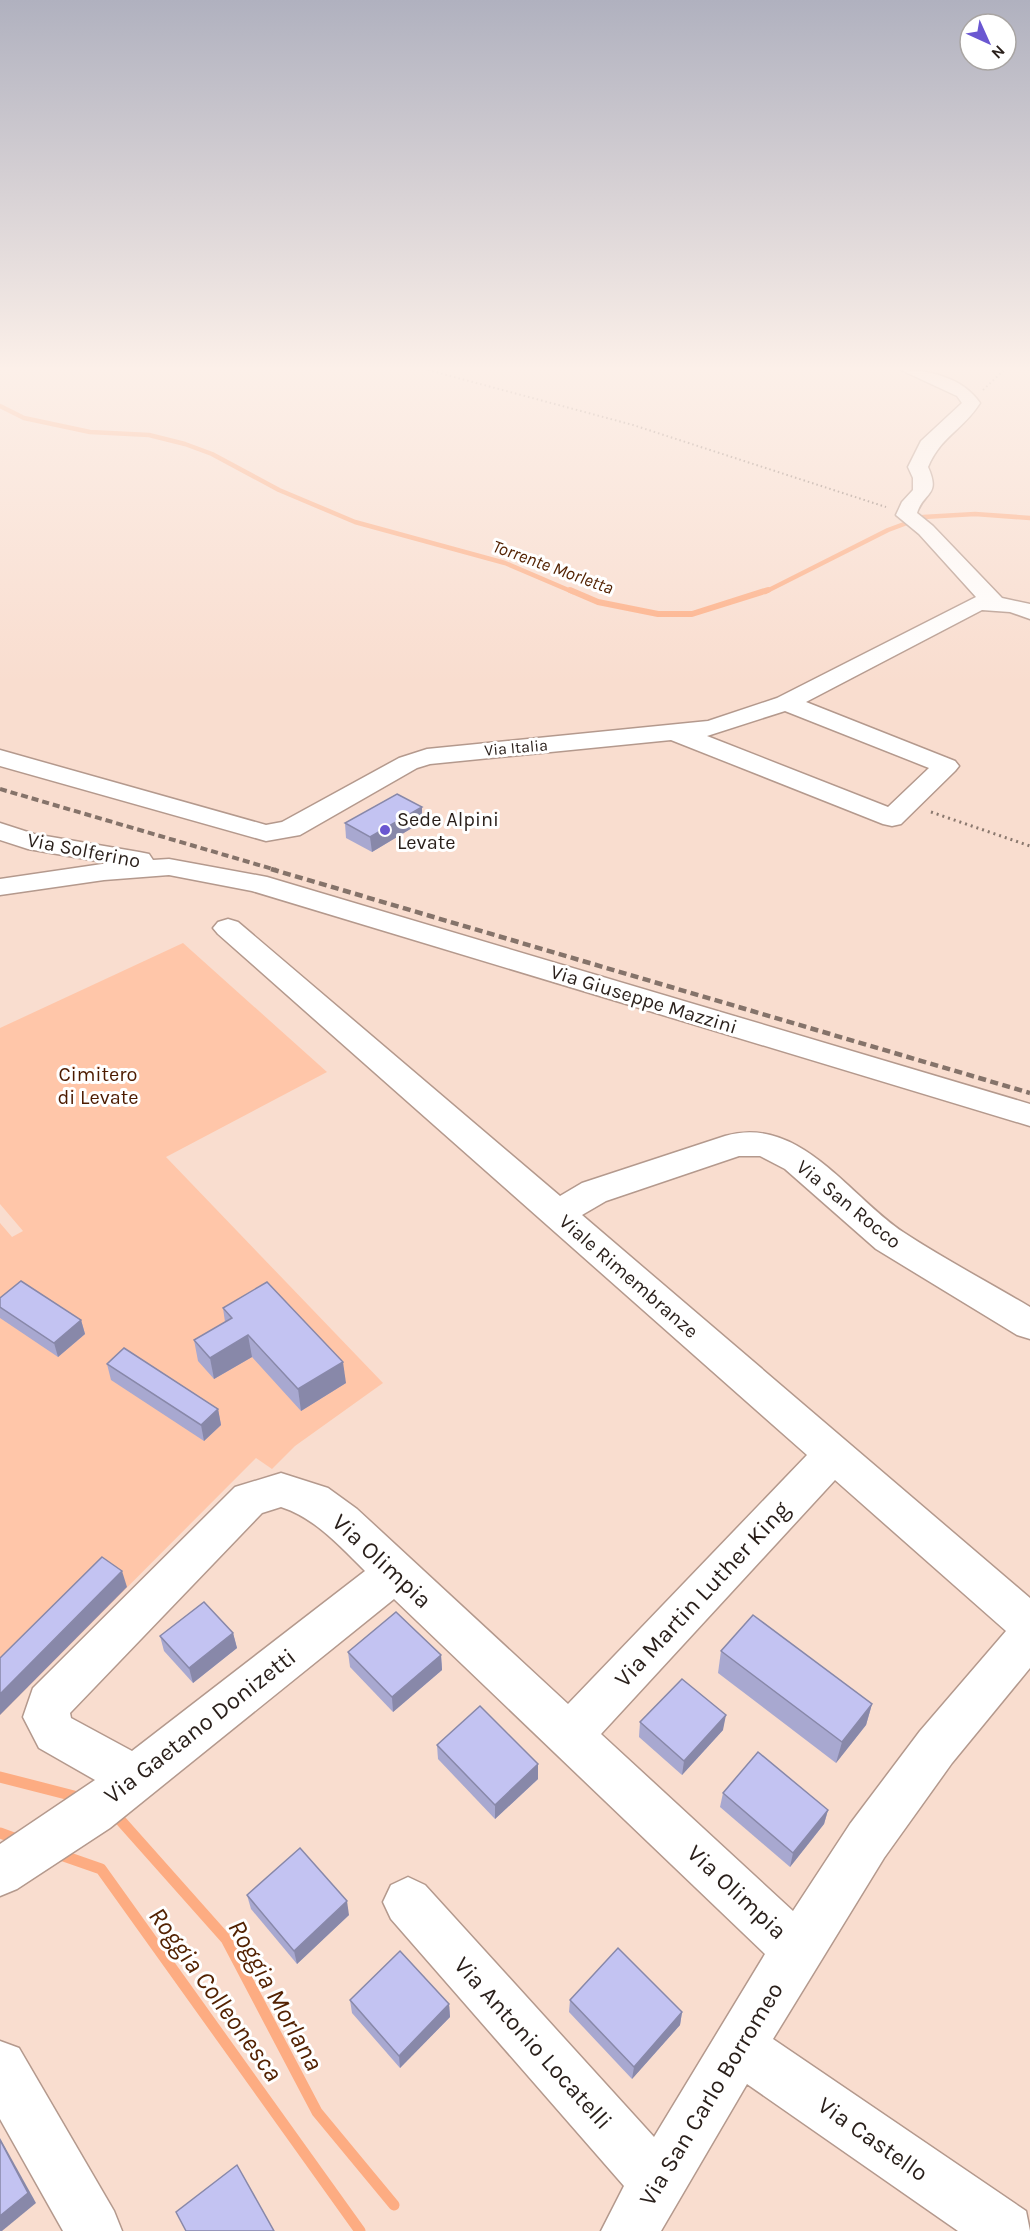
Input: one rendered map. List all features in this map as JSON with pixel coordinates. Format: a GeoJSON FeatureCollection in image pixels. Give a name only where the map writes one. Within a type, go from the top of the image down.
{"type":"FeatureCollection","features":[{"type":"Feature","properties":{"kind":"street"},"geometry":{"type":"LineString","coordinates":[[922,474],[925,481],[923,494],[907,508],[906,515],[926,530],[993,602],[1030,612]]}},
{"type":"Feature","properties":{"kind":"street","name":"Via Italia"},"geometry":{"type":"LineString","coordinates":[[0,758],[266,833],[290,829],[408,763],[427,757],[711,728],[786,703],[978,603],[993,602]]}},
{"type":"Feature","properties":{"kind":"street"},"geometry":{"type":"LineString","coordinates":[[677,733],[892,818],[946,766],[786,703]]}},
{"type":"Feature","properties":{"kind":"street","name":"Via Solferino"},"geometry":{"type":"LineString","coordinates":[[0,831],[28,841],[85,849],[169,867]]}},
{"type":"Feature","properties":{"kind":"street"},"geometry":{"type":"LineString","coordinates":[[28,841],[63,856],[66,868],[56,879]]}},
{"type":"Feature","properties":{"kind":"street"},"geometry":{"type":"LineString","coordinates":[[85,849],[99,857],[104,872]]}},
{"type":"Feature","properties":{"kind":"street"},"geometry":{"type":"LineString","coordinates":[[0,887],[104,872],[169,867]]}},
{"type":"Feature","properties":{"kind":"street","name":"Via Giuseppe Mazzini"},"geometry":{"type":"LineString","coordinates":[[169,867],[257,883],[1030,1115]]}},
{"type":"Feature","properties":{"kind":"street","name":"Viale Rimembranze"},"geometry":{"type":"LineString","coordinates":[[228,928],[834,1454],[1029,1632]]}},
{"type":"Feature","properties":{"kind":"street","name":"Via San Rocco"},"geometry":{"type":"LineString","coordinates":[[557,1214],[594,1192],[726,1147],[737,1144],[766,1145],[797,1161],[889,1240],[1030,1325]]}},
{"type":"Feature","properties":{"kind":"street","name":"Via Martin Luther King"},"geometry":{"type":"LineString","coordinates":[[570,1734],[834,1454]]}},
{"type":"Feature","properties":{"kind":"street","name":"Via Olimpia"},"geometry":{"type":"LineString","coordinates":[[136,1778],[55,1733],[46,1717],[49,1703],[249,1499],[281,1490],[313,1500],[342,1521],[797,1949]]}},
{"type":"Feature","properties":{"kind":"street","name":"Via Gaetano Donizetti"},"geometry":{"type":"LineString","coordinates":[[12,1864],[93,1811],[395,1573]]}},
{"type":"Feature","properties":{"kind":"street","name":"Via San Carlo Borromeo"},"geometry":{"type":"LineString","coordinates":[[638,2218],[797,1949],[874,1832],[936,1747],[1029,1632]]}},
{"type":"Feature","properties":{"kind":"street","name":"Via Antonio Locatelli"},"geometry":{"type":"LineString","coordinates":[[408,1902],[638,2218]]}},
{"type":"Feature","properties":{"kind":"street","name":"Via Castello"},"geometry":{"type":"LineString","coordinates":[[739,2047],[1006,2231]]}},
{"type":"Feature","properties":{"kind":"street"},"geometry":{"type":"LineString","coordinates":[[0,2067],[94,2231]]}},
{"type":"Feature","properties":{"kind":"path"},"geometry":{"type":"LineString","coordinates":[[789,474],[861,497],[906,515]]}},
{"type":"Feature","properties":{"kind":"path"},"geometry":{"type":"LineString","coordinates":[[908,804],[1030,846]]}},
{"type":"Feature","properties":{"kind":"green space","name":"Cimitero di Levate"},"geometry":{"type":"Polygon","coordinates":[[[183,943],[327,1072],[166,1157],[383,1383],[295,1446],[272,1469],[256,1458],[0,1715],[0,1223],[12,1237],[23,1231],[0,1204],[0,1028],[183,943]]]}},
{"type":"Feature","properties":{"kind":"building"},"geometry":{"type":"Polygon","coordinates":[[[397,794],[422,807],[370,837],[345,823],[397,794]]]}},
{"type":"Feature","properties":{"kind":"building"},"geometry":{"type":"Polygon","coordinates":[[[21,1281],[81,1320],[54,1343],[0,1307],[0,1298],[21,1281]]]}},
{"type":"Feature","properties":{"kind":"building"},"geometry":{"type":"Polygon","coordinates":[[[267,1282],[343,1362],[298,1389],[248,1335],[210,1358],[194,1340],[232,1318],[223,1308],[267,1282]]]}},
{"type":"Feature","properties":{"kind":"building"},"geometry":{"type":"Polygon","coordinates":[[[124,1348],[218,1409],[201,1425],[107,1364],[124,1348]]]}},
{"type":"Feature","properties":{"kind":"building"},"geometry":{"type":"Polygon","coordinates":[[[102,1557],[122,1571],[0,1694],[0,1658],[102,1557]]]}},
{"type":"Feature","properties":{"kind":"building"},"geometry":{"type":"Polygon","coordinates":[[[204,1602],[233,1633],[189,1668],[160,1636],[204,1602]]]}},
{"type":"Feature","properties":{"kind":"building"},"geometry":{"type":"Polygon","coordinates":[[[396,1612],[441,1655],[392,1697],[348,1652],[396,1612]]]}},
{"type":"Feature","properties":{"kind":"building"},"geometry":{"type":"Polygon","coordinates":[[[753,1615],[872,1704],[842,1742],[721,1651],[753,1615]]]}},
{"type":"Feature","properties":{"kind":"building"},"geometry":{"type":"Polygon","coordinates":[[[682,1679],[726,1715],[684,1761],[640,1722],[682,1679]]]}},
{"type":"Feature","properties":{"kind":"building"},"geometry":{"type":"Polygon","coordinates":[[[480,1706],[538,1764],[495,1805],[437,1745],[480,1706]]]}},
{"type":"Feature","properties":{"kind":"building"},"geometry":{"type":"Polygon","coordinates":[[[758,1752],[828,1810],[793,1853],[723,1793],[758,1752]]]}},
{"type":"Feature","properties":{"kind":"building"},"geometry":{"type":"Polygon","coordinates":[[[300,1848],[347,1901],[294,1951],[247,1895],[300,1848]]]}},
{"type":"Feature","properties":{"kind":"building"},"geometry":{"type":"Polygon","coordinates":[[[618,1948],[682,2012],[634,2067],[570,2000],[618,1948]]]}},
{"type":"Feature","properties":{"kind":"building"},"geometry":{"type":"Polygon","coordinates":[[[400,1951],[449,2004],[399,2056],[350,2000],[400,1951]]]}},
{"type":"Feature","properties":{"kind":"building"},"geometry":{"type":"Polygon","coordinates":[[[0,2140],[28,2193],[0,2216],[0,2140]]]}},
{"type":"Feature","properties":{"kind":"building"},"geometry":{"type":"Polygon","coordinates":[[[237,2165],[274,2231],[186,2231],[176,2212],[237,2165]]]}},
{"type":"Feature","properties":{"kind":"waterway","name":"Torrente Morletta"},"geometry":{"type":"LineString","coordinates":[[249,474],[279,490],[355,522],[505,563],[573,592]]}},
{"type":"Feature","properties":{"kind":"waterway","name":"Torrente Morletta"},"geometry":{"type":"LineString","coordinates":[[765,592],[888,530],[923,517],[975,514],[1030,518]]}},
{"type":"Feature","properties":{"kind":"waterway","name":"Torrente Morletta"},"geometry":{"type":"LineString","coordinates":[[570,590],[598,602],[658,614],[692,614],[768,590]]}},
{"type":"Feature","properties":{"kind":"waterway","name":"Roggia Morlana"},"geometry":{"type":"LineString","coordinates":[[0,1777],[74,1796]]}},
{"type":"Feature","properties":{"kind":"waterway","name":"Roggia Morlana"},"geometry":{"type":"LineString","coordinates":[[114,1813],[226,1939],[317,2112],[394,2205]]}},
{"type":"Feature","properties":{"kind":"waterway","name":"Roggia Colleonesca"},"geometry":{"type":"LineString","coordinates":[[0,1833],[19,1840]]}},
{"type":"Feature","properties":{"kind":"waterway","name":"Roggia Colleonesca"},"geometry":{"type":"LineString","coordinates":[[58,1854],[101,1869],[360,2231]]}},
{"type":"Feature","properties":{"kind":"railway"},"geometry":{"type":"LineString","coordinates":[[0,789],[276,870]]}},
{"type":"Feature","properties":{"kind":"railway"},"geometry":{"type":"LineString","coordinates":[[271,869],[1030,1093]]}},
{"type":"Feature","properties":{"kind":"place","name":"Sede Alpini Levate"},"geometry":{"type":"Point","coordinates":[385,830]}}]}
